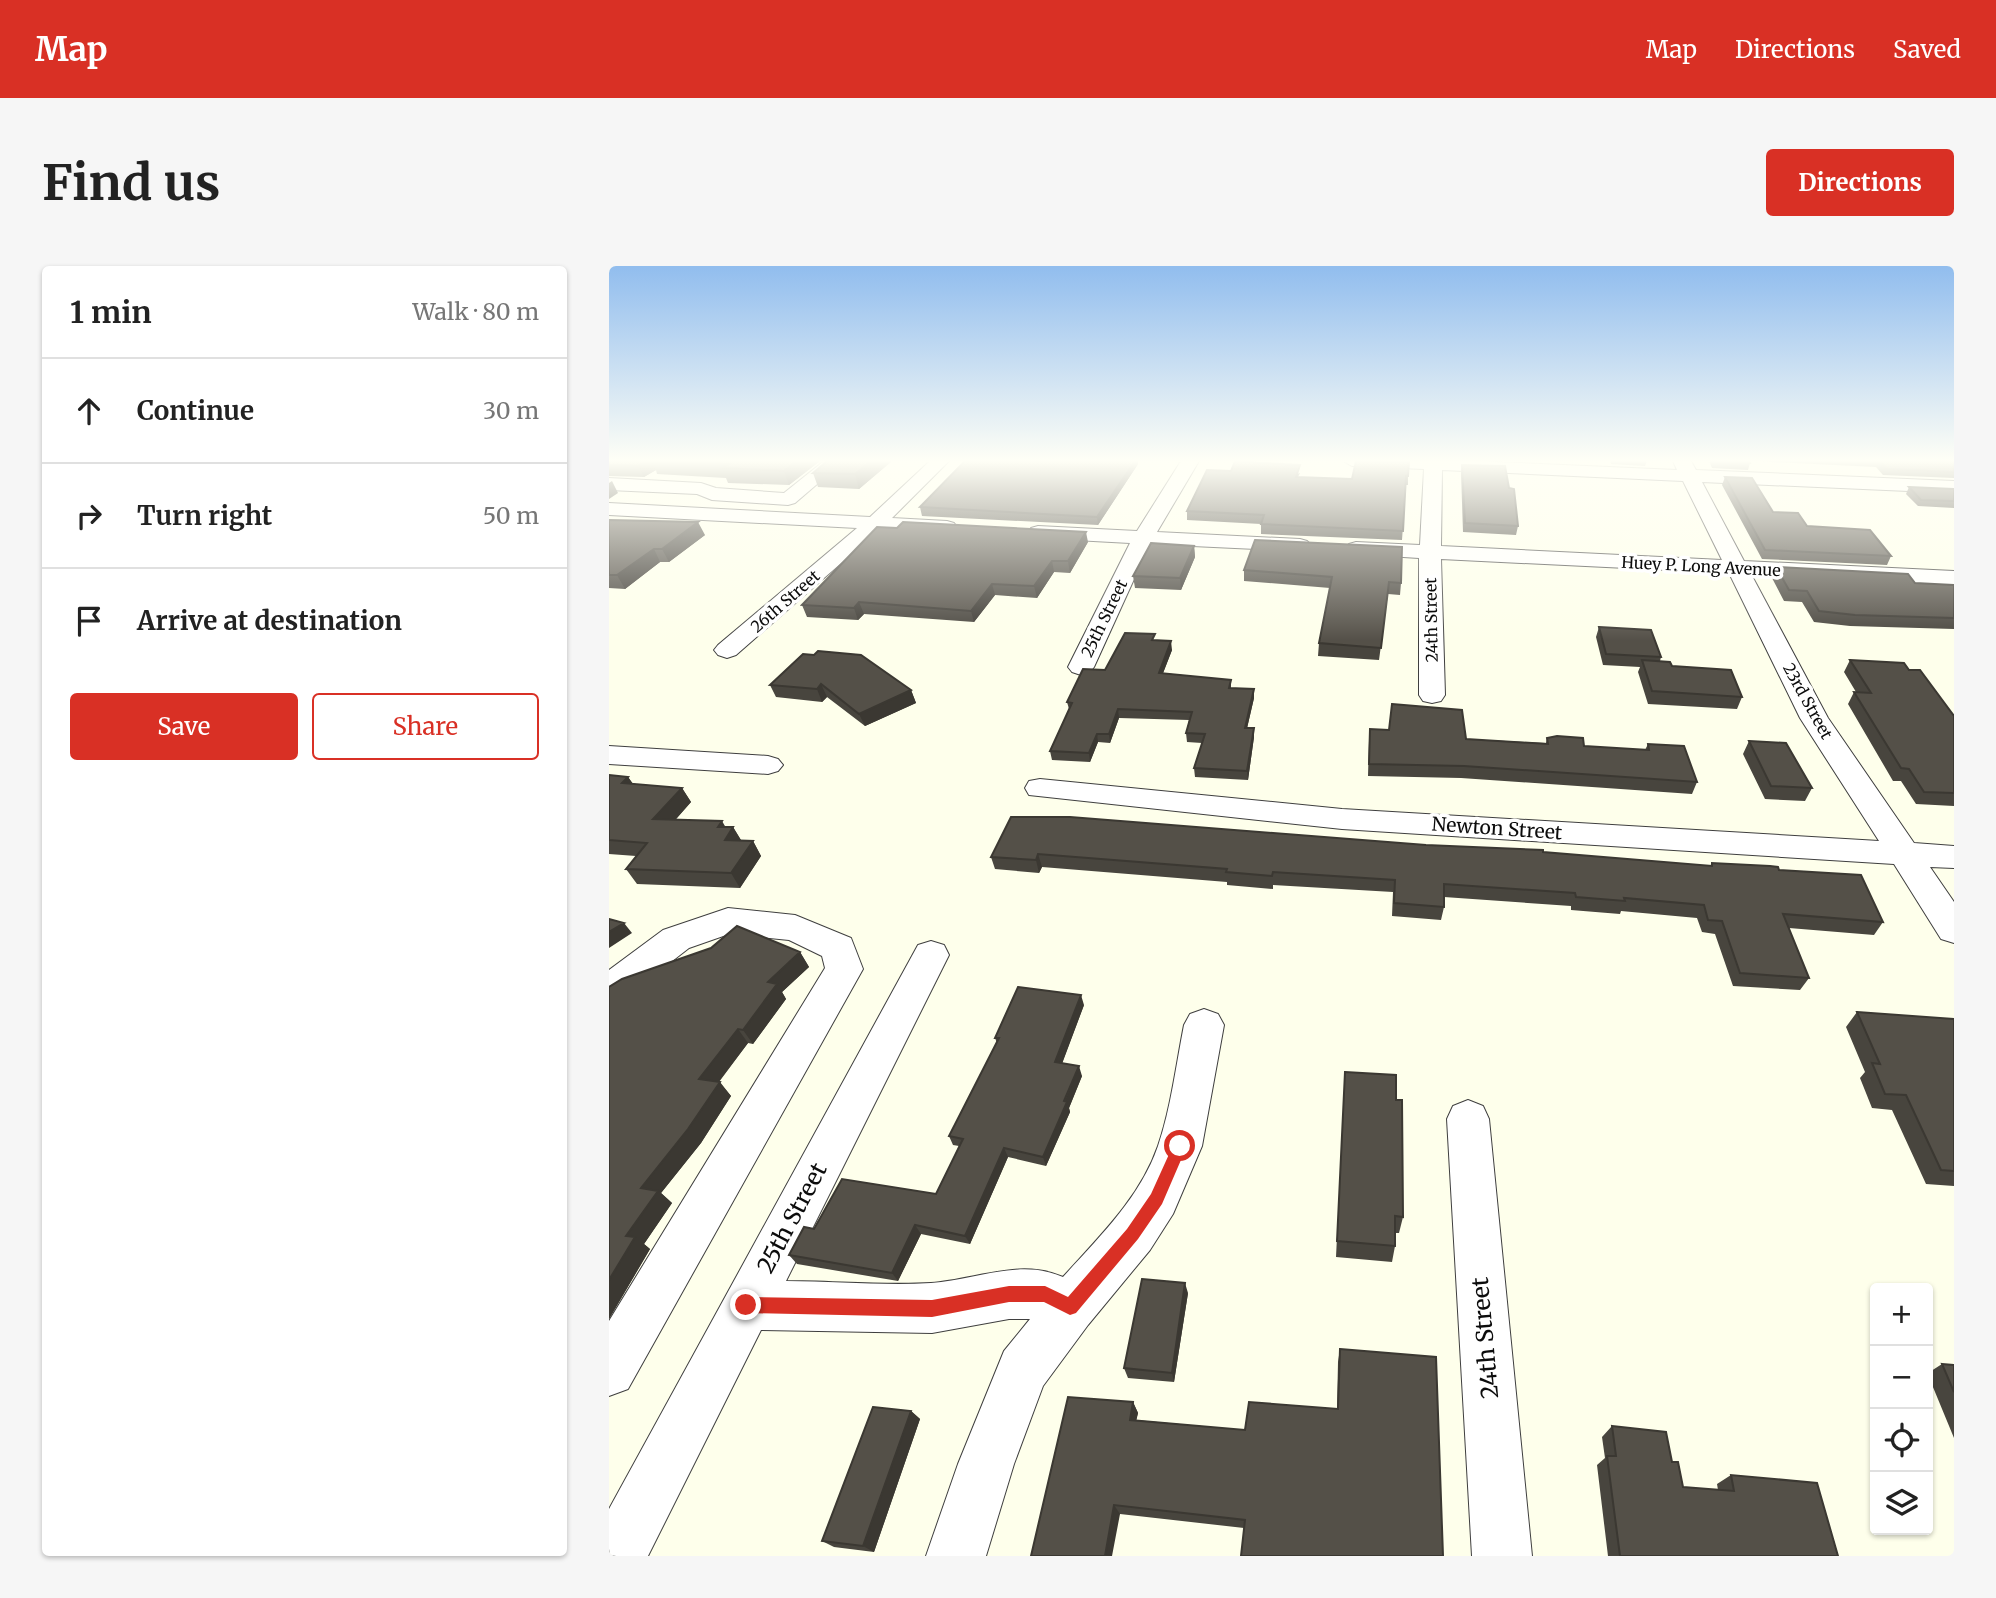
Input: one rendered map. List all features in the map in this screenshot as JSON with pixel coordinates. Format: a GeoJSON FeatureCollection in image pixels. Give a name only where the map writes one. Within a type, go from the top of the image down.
{"type":"FeatureCollection","features":[{"type":"Feature","properties":{"kind":"street"},"geometry":{"type":"LineString","coordinates":[[841,521],[972,528]]}},
{"type":"Feature","properties":{"kind":"street","name":"25th Street"},"geometry":{"type":"LineString","coordinates":[[1080,667],[1153,521]]}},
{"type":"Feature","properties":{"kind":"street","name":"24th Street"},"geometry":{"type":"LineString","coordinates":[[1431,521],[1432,695]]}},
{"type":"Feature","properties":{"kind":"street","name":"23rd Street"},"geometry":{"type":"LineString","coordinates":[[1714,521],[1814,718],[1954,930]]}},
{"type":"Feature","properties":{"kind":"street","name":"26th Street"},"geometry":{"type":"LineString","coordinates":[[727,650],[875,523]]}},
{"type":"Feature","properties":{"kind":"street","name":"Huey P. Long Avenue"},"geometry":{"type":"LineString","coordinates":[[1014,530],[1954,578]]}},
{"type":"Feature","properties":{"kind":"street"},"geometry":{"type":"LineString","coordinates":[[609,755],[768,765]]}},
{"type":"Feature","properties":{"kind":"street","name":"Newton Street"},"geometry":{"type":"LineString","coordinates":[[1040,788],[1342,819],[1954,857]]}},
{"type":"Feature","properties":{"kind":"street"},"geometry":{"type":"LineString","coordinates":[[609,990],[676,939],[728,921],[795,928],[838,948],[844,969],[609,1370]]}},
{"type":"Feature","properties":{"kind":"street","name":"25th Street"},"geometry":{"type":"LineString","coordinates":[[615,1556],[931,955]]}},
{"type":"Feature","properties":{"kind":"street"},"geometry":{"type":"LineString","coordinates":[[956,1556],[986,1464],[1023,1370],[1070,1307],[1133,1234],[1157,1199],[1180,1146],[1205,1024]]}},
{"type":"Feature","properties":{"kind":"street","name":"24th Street"},"geometry":{"type":"LineString","coordinates":[[1468,1119],[1503,1556]]}},
{"type":"Feature","properties":{"kind":"street"},"geometry":{"type":"LineString","coordinates":[[746,1305],[932,1308],[1009,1294],[1045,1294],[1070,1307]]}},
{"type":"Feature","properties":{"kind":"building"},"geometry":{"type":"Polygon","coordinates":[[[609,521],[698,522],[662,549],[654,549],[617,575],[609,575],[609,521]]]}},
{"type":"Feature","properties":{"kind":"building"},"geometry":{"type":"Polygon","coordinates":[[[1262,521],[1404,521],[1403,531],[1261,524],[1262,521]]]}},
{"type":"Feature","properties":{"kind":"building"},"geometry":{"type":"Polygon","coordinates":[[[1517,521],[1518,526],[1465,523],[1517,521]]]}},
{"type":"Feature","properties":{"kind":"building"},"geometry":{"type":"Polygon","coordinates":[[[1749,521],[1804,521],[1807,526],[1870,530],[1891,556],[1765,550],[1749,521]]]}},
{"type":"Feature","properties":{"kind":"building"},"geometry":{"type":"Polygon","coordinates":[[[903,522],[1086,532],[1068,561],[1052,561],[1034,586],[992,584],[971,611],[859,602],[854,608],[802,605],[877,527],[897,528],[903,522]]]}},
{"type":"Feature","properties":{"kind":"building"},"geometry":{"type":"Polygon","coordinates":[[[1255,540],[1402,547],[1401,583],[1389,582],[1381,648],[1319,643],[1332,577],[1244,570],[1255,540]]]}},
{"type":"Feature","properties":{"kind":"building"},"geometry":{"type":"Polygon","coordinates":[[[1151,543],[1194,546],[1180,578],[1133,576],[1151,543]]]}},
{"type":"Feature","properties":{"kind":"building"},"geometry":{"type":"Polygon","coordinates":[[[1776,567],[1908,574],[1915,583],[1954,585],[1954,618],[1855,615],[1819,611],[1807,591],[1789,590],[1776,567]]]}},
{"type":"Feature","properties":{"kind":"building"},"geometry":{"type":"Polygon","coordinates":[[[1599,627],[1651,630],[1661,657],[1606,654],[1599,627]]]}},
{"type":"Feature","properties":{"kind":"building"},"geometry":{"type":"Polygon","coordinates":[[[1125,633],[1155,634],[1152,640],[1171,641],[1159,673],[1231,680],[1229,688],[1254,689],[1245,728],[1254,728],[1247,771],[1194,768],[1205,734],[1186,733],[1192,712],[1118,709],[1109,734],[1097,734],[1089,753],[1050,751],[1072,703],[1067,702],[1083,669],[1105,670],[1125,633]]]}},
{"type":"Feature","properties":{"kind":"building"},"geometry":{"type":"Polygon","coordinates":[[[818,651],[861,655],[911,690],[859,714],[821,684],[817,689],[770,685],[803,654],[814,655],[818,651]]]}},
{"type":"Feature","properties":{"kind":"building"},"geometry":{"type":"Polygon","coordinates":[[[1642,660],[1670,662],[1672,666],[1731,670],[1742,697],[1652,691],[1642,660]]]}},
{"type":"Feature","properties":{"kind":"building"},"geometry":{"type":"Polygon","coordinates":[[[1850,660],[1904,663],[1909,670],[1920,670],[1954,716],[1954,793],[1924,792],[1909,769],[1901,768],[1854,692],[1871,693],[1850,660]]]}},
{"type":"Feature","properties":{"kind":"building"},"geometry":{"type":"Polygon","coordinates":[[[1392,704],[1462,710],[1466,739],[1548,744],[1547,738],[1557,736],[1583,738],[1584,746],[1649,750],[1648,744],[1684,746],[1697,782],[1464,766],[1369,764],[1370,729],[1389,730],[1392,704]]]}},
{"type":"Feature","properties":{"kind":"building"},"geometry":{"type":"Polygon","coordinates":[[[1749,741],[1786,743],[1812,788],[1771,786],[1749,741]]]}},
{"type":"Feature","properties":{"kind":"building"},"geometry":{"type":"Polygon","coordinates":[[[609,775],[628,777],[622,783],[682,788],[653,819],[722,821],[718,827],[733,827],[725,840],[753,841],[731,873],[626,869],[647,843],[609,840],[609,775]]]}},
{"type":"Feature","properties":{"kind":"building"},"geometry":{"type":"Polygon","coordinates":[[[1011,817],[1070,817],[1426,845],[1543,850],[1712,866],[1712,863],[1770,866],[1778,867],[1779,870],[1861,875],[1883,922],[1783,914],[1809,978],[1740,973],[1722,921],[1708,920],[1704,905],[1624,898],[1625,901],[1576,897],[1575,893],[1444,884],[1444,907],[1394,903],[1395,880],[1273,872],[1272,876],[1226,872],[1227,869],[1038,854],[1036,860],[991,857],[1011,817]]]}},
{"type":"Feature","properties":{"kind":"building"},"geometry":{"type":"Polygon","coordinates":[[[609,919],[624,923],[609,932],[609,919]]]}},
{"type":"Feature","properties":{"kind":"building"},"geometry":{"type":"Polygon","coordinates":[[[737,926],[800,952],[768,982],[777,984],[743,1030],[738,1029],[699,1079],[720,1082],[688,1129],[641,1188],[658,1191],[626,1236],[635,1237],[609,1280],[609,987],[622,979],[711,948],[737,926]]]}},
{"type":"Feature","properties":{"kind":"building"},"geometry":{"type":"Polygon","coordinates":[[[1018,987],[1081,995],[1055,1062],[1079,1066],[1043,1157],[1004,1148],[965,1236],[915,1225],[892,1273],[789,1255],[804,1227],[814,1229],[842,1179],[936,1194],[963,1139],[949,1136],[999,1038],[995,1038],[1018,987]]]}},
{"type":"Feature","properties":{"kind":"building"},"geometry":{"type":"Polygon","coordinates":[[[1857,1012],[1954,1019],[1954,1171],[1941,1170],[1906,1095],[1885,1094],[1872,1063],[1880,1064],[1857,1012]]]}},
{"type":"Feature","properties":{"kind":"building"},"geometry":{"type":"Polygon","coordinates":[[[1345,1072],[1396,1075],[1396,1100],[1402,1100],[1403,1217],[1395,1216],[1395,1246],[1337,1241],[1345,1072]]]}},
{"type":"Feature","properties":{"kind":"building"},"geometry":{"type":"Polygon","coordinates":[[[1142,1279],[1185,1283],[1172,1373],[1124,1368],[1142,1279]]]}},
{"type":"Feature","properties":{"kind":"building"},"geometry":{"type":"Polygon","coordinates":[[[1340,1349],[1436,1357],[1443,1556],[1241,1556],[1245,1520],[1114,1505],[1105,1556],[1031,1556],[1068,1397],[1133,1402],[1130,1420],[1245,1430],[1249,1402],[1338,1409],[1340,1349]]]}},
{"type":"Feature","properties":{"kind":"building"},"geometry":{"type":"Polygon","coordinates":[[[1942,1364],[1954,1365],[1954,1392],[1942,1364]]]}},
{"type":"Feature","properties":{"kind":"building"},"geometry":{"type":"Polygon","coordinates":[[[873,1407],[911,1411],[863,1546],[822,1541],[873,1407]]]}},
{"type":"Feature","properties":{"kind":"building"},"geometry":{"type":"Polygon","coordinates":[[[1612,1426],[1666,1432],[1672,1462],[1678,1462],[1683,1487],[1734,1491],[1731,1475],[1817,1483],[1838,1556],[1620,1556],[1607,1456],[1616,1456],[1612,1426]]]}},
{"type":"Feature","properties":{"kind":"route"},"geometry":{"type":"LineString","coordinates":[[746,1305],[932,1308],[1009,1294],[1045,1294],[1070,1307],[1133,1234],[1157,1199],[1180,1146]]}}]}
